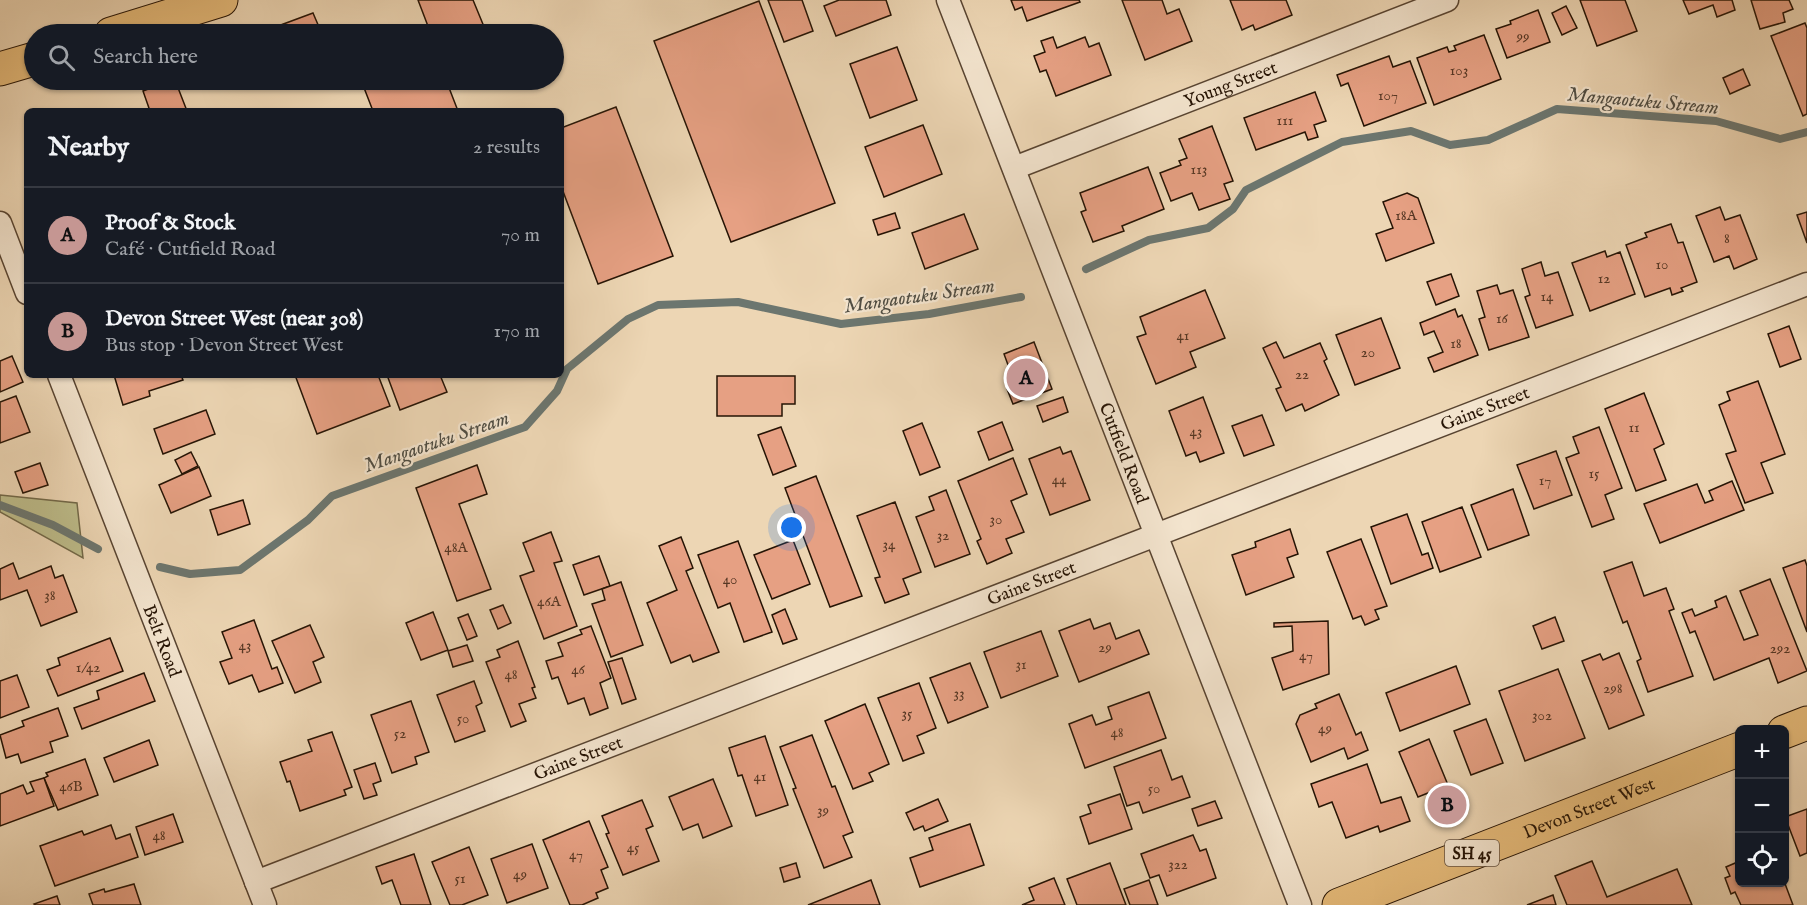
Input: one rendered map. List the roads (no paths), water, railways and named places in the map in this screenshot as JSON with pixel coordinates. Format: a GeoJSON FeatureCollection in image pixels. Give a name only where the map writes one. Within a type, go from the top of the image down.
{"type":"FeatureCollection","features":[{"type":"Feature","properties":{"kind":"main road"},"geometry":{"type":"LineString","coordinates":[[144,24],[222,0]]}},
{"type":"Feature","properties":{"kind":"main road"},"geometry":{"type":"LineString","coordinates":[[0,69],[24,61]]}},
{"type":"Feature","properties":{"kind":"main road"},"geometry":{"type":"LineString","coordinates":[[1789,730],[1807,723]]}},
{"type":"Feature","properties":{"kind":"main road","name":"Devon Street West"},"geometry":{"type":"LineString","coordinates":[[1339,905],[1735,751]]}},
{"type":"Feature","properties":{"kind":"street","name":"Cutfield Road"},"geometry":{"type":"LineString","coordinates":[[948,0],[1300,905]]}},
{"type":"Feature","properties":{"kind":"street","name":"Young Street"},"geometry":{"type":"LineString","coordinates":[[1014,168],[1447,0]]}},
{"type":"Feature","properties":{"kind":"street"},"geometry":{"type":"LineString","coordinates":[[0,223],[24,285]]}},
{"type":"Feature","properties":{"kind":"street","name":"Gaine Street"},"geometry":{"type":"LineString","coordinates":[[256,882],[1807,284]]}},
{"type":"Feature","properties":{"kind":"street","name":"Belt Road"},"geometry":{"type":"LineString","coordinates":[[60,378],[265,905]]}},
{"type":"Feature","properties":{"kind":"waterway","name":"Mangaotuku Stream"},"geometry":{"type":"LineString","coordinates":[[1086,269],[1149,240],[1208,228],[1233,209],[1246,190],[1342,142],[1411,131],[1450,145],[1488,140],[1557,109],[1716,121],[1780,139],[1807,132]]}},
{"type":"Feature","properties":{"kind":"waterway","name":"Mangaotuku Stream"},"geometry":{"type":"LineString","coordinates":[[564,376],[567,369],[628,319],[658,305],[738,302],[841,324],[929,314],[1021,297]]}},
{"type":"Feature","properties":{"kind":"waterway","name":"Mangaotuku Stream"},"geometry":{"type":"LineString","coordinates":[[160,567],[190,574],[240,570],[308,520],[332,496],[525,427],[557,391],[563,378]]}},
{"type":"Feature","properties":{"kind":"waterway","name":"Mangaotuku Stream"},"geometry":{"type":"LineString","coordinates":[[0,505],[53,525],[98,549]]}},
{"type":"Feature","properties":{"kind":"place","name":"Proof & Stock"},"geometry":{"type":"Point","coordinates":[1026,378]}},
{"type":"Feature","properties":{"kind":"place","name":"Devon Street West (near 308)"},"geometry":{"type":"Point","coordinates":[1447,805]}}]}
